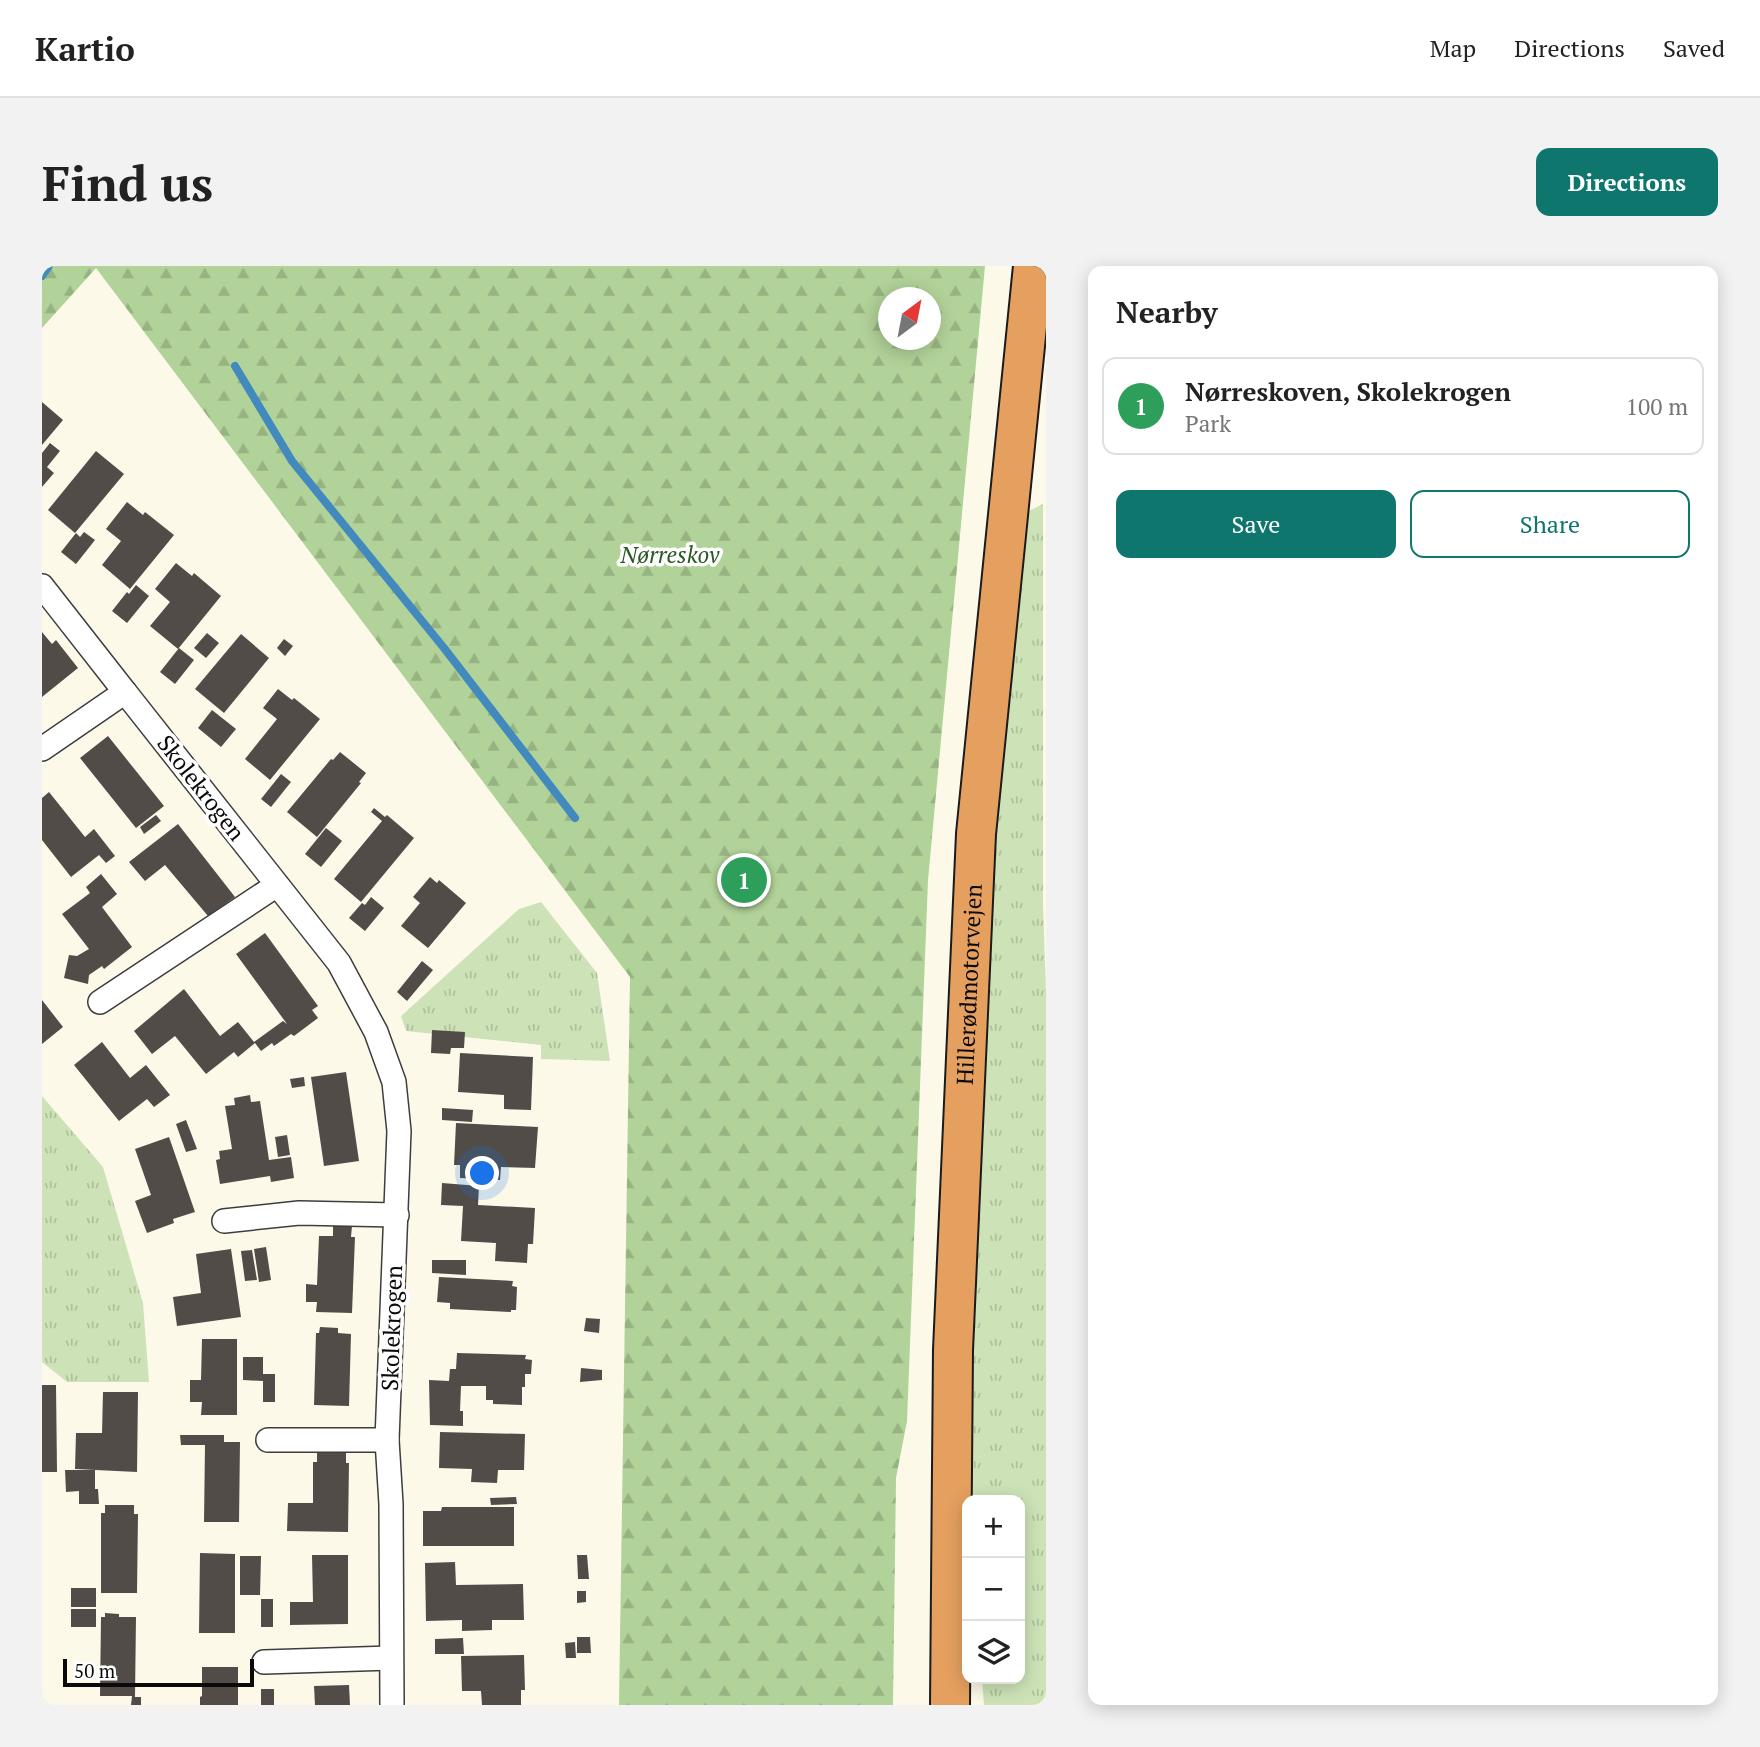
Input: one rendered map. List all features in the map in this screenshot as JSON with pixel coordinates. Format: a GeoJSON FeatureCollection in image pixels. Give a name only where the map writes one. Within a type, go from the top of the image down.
{"type":"FeatureCollection","features":[{"type":"Feature","properties":{"kind":"highway","name":"Hillerødmotorvejen"},"geometry":{"type":"LineString","coordinates":[[950,1705],[953,1350],[976,834],[1033,266]]}},
{"type":"Feature","properties":{"kind":"street","name":"Skolekrogen"},"geometry":{"type":"LineString","coordinates":[[42,586],[339,963],[376,1032],[394,1082],[400,1131],[387,1440],[391,1504],[392,1705]]}},
{"type":"Feature","properties":{"kind":"street"},"geometry":{"type":"LineString","coordinates":[[42,750],[125,692]]}},
{"type":"Feature","properties":{"kind":"street"},"geometry":{"type":"LineString","coordinates":[[100,1002],[277,885]]}},
{"type":"Feature","properties":{"kind":"street"},"geometry":{"type":"LineString","coordinates":[[225,1221],[299,1213],[397,1215]]}},
{"type":"Feature","properties":{"kind":"street"},"geometry":{"type":"LineString","coordinates":[[268,1440],[387,1440]]}},
{"type":"Feature","properties":{"kind":"street"},"geometry":{"type":"LineString","coordinates":[[264,1662],[391,1658]]}},
{"type":"Feature","properties":{"kind":"green space","name":"Nørreskov"},"geometry":{"type":"Polygon","coordinates":[[[42,266],[985,266],[928,880],[907,1421],[896,1478],[893,1705],[619,1705],[630,977],[96,268],[42,328],[42,266]]]}},
{"type":"Feature","properties":{"kind":"green space"},"geometry":{"type":"Polygon","coordinates":[[[1043,504],[1046,1705],[984,1705],[982,1684],[1025,1684],[1025,1495],[973,1495],[968,1401],[984,880],[1027,512],[1043,504]]]}},
{"type":"Feature","properties":{"kind":"green space"},"geometry":{"type":"Polygon","coordinates":[[[541,902],[597,973],[610,1061],[541,1059],[541,1045],[406,1031],[401,1016],[519,909],[541,902]]]}},
{"type":"Feature","properties":{"kind":"green space"},"geometry":{"type":"Polygon","coordinates":[[[42,1096],[103,1167],[143,1303],[149,1382],[67,1382],[42,1362],[42,1096]]]}},
{"type":"Feature","properties":{"kind":"building"},"geometry":{"type":"Polygon","coordinates":[[[42,402],[63,420],[42,445],[42,402]]]}},
{"type":"Feature","properties":{"kind":"building"},"geometry":{"type":"Polygon","coordinates":[[[50,443],[60,451],[47,467],[54,473],[42,487],[42,453],[50,443]]]}},
{"type":"Feature","properties":{"kind":"building"},"geometry":{"type":"Polygon","coordinates":[[[96,451],[124,474],[75,533],[48,510],[96,451]]]}},
{"type":"Feature","properties":{"kind":"building"},"geometry":{"type":"Polygon","coordinates":[[[127,502],[143,515],[145,512],[174,535],[130,589],[102,565],[121,541],[106,529],[127,502]]]}},
{"type":"Feature","properties":{"kind":"building"},"geometry":{"type":"Polygon","coordinates":[[[84,532],[95,540],[76,564],[61,552],[76,533],[80,537],[84,532]]]}},
{"type":"Feature","properties":{"kind":"building"},"geometry":{"type":"Polygon","coordinates":[[[176,563],[192,576],[194,573],[221,596],[178,649],[150,626],[170,602],[155,589],[176,563]]]}},
{"type":"Feature","properties":{"kind":"building"},"geometry":{"type":"Polygon","coordinates":[[[136,585],[149,596],[127,623],[112,611],[136,585]]]}},
{"type":"Feature","properties":{"kind":"building"},"geometry":{"type":"Polygon","coordinates":[[[42,632],[52,644],[56,640],[78,668],[42,697],[42,632]]]}},
{"type":"Feature","properties":{"kind":"building"},"geometry":{"type":"Polygon","coordinates":[[[207,633],[219,643],[206,658],[194,648],[207,633]]]}},
{"type":"Feature","properties":{"kind":"building"},"geometry":{"type":"Polygon","coordinates":[[[241,634],[269,658],[224,713],[195,689],[241,634]]]}},
{"type":"Feature","properties":{"kind":"building"},"geometry":{"type":"Polygon","coordinates":[[[284,639],[293,646],[285,656],[277,648],[284,639]]]}},
{"type":"Feature","properties":{"kind":"building"},"geometry":{"type":"Polygon","coordinates":[[[179,648],[194,660],[175,684],[160,672],[179,648]]]}},
{"type":"Feature","properties":{"kind":"building"},"geometry":{"type":"Polygon","coordinates":[[[278,689],[320,719],[270,780],[245,759],[277,719],[263,708],[278,689]]]}},
{"type":"Feature","properties":{"kind":"building"},"geometry":{"type":"Polygon","coordinates":[[[212,710],[236,729],[221,747],[198,728],[212,710]]]}},
{"type":"Feature","properties":{"kind":"building"},"geometry":{"type":"Polygon","coordinates":[[[108,736],[164,806],[136,828],[80,758],[108,736]]]}},
{"type":"Feature","properties":{"kind":"building"},"geometry":{"type":"Polygon","coordinates":[[[340,752],[366,773],[359,782],[361,783],[317,837],[287,812],[331,759],[340,752]]]}},
{"type":"Feature","properties":{"kind":"building"},"geometry":{"type":"Polygon","coordinates":[[[281,774],[291,782],[271,807],[261,799],[281,774]]]}},
{"type":"Feature","properties":{"kind":"building"},"geometry":{"type":"Polygon","coordinates":[[[49,792],[85,837],[94,829],[115,856],[106,863],[99,855],[71,877],[42,840],[42,798],[49,792]]]}},
{"type":"Feature","properties":{"kind":"building"},"geometry":{"type":"Polygon","coordinates":[[[374,808],[385,817],[387,815],[414,838],[361,902],[334,879],[382,821],[371,812],[374,808]]]}},
{"type":"Feature","properties":{"kind":"building"},"geometry":{"type":"Polygon","coordinates":[[[156,815],[161,821],[144,834],[140,827],[156,815]]]}},
{"type":"Feature","properties":{"kind":"building"},"geometry":{"type":"Polygon","coordinates":[[[178,824],[235,897],[208,916],[165,865],[145,881],[129,862],[178,824]]]}},
{"type":"Feature","properties":{"kind":"building"},"geometry":{"type":"Polygon","coordinates":[[[326,828],[342,841],[321,867],[305,854],[326,828]]]}},
{"type":"Feature","properties":{"kind":"building"},"geometry":{"type":"Polygon","coordinates":[[[101,874],[117,894],[102,907],[132,947],[104,969],[102,966],[89,975],[88,984],[64,978],[69,955],[77,956],[89,949],[62,914],[90,893],[86,887],[101,874]]]}},
{"type":"Feature","properties":{"kind":"building"},"geometry":{"type":"Polygon","coordinates":[[[430,877],[437,883],[439,880],[466,903],[428,948],[401,926],[420,903],[413,897],[430,877]]]}},
{"type":"Feature","properties":{"kind":"building"},"geometry":{"type":"Polygon","coordinates":[[[371,897],[384,908],[365,931],[349,918],[371,897]]]}},
{"type":"Feature","properties":{"kind":"building"},"geometry":{"type":"Polygon","coordinates":[[[265,933],[318,1006],[312,1010],[318,1018],[294,1036],[291,1034],[274,1046],[272,1043],[261,1051],[255,1043],[238,1057],[234,1052],[206,1074],[175,1036],[152,1054],[134,1031],[184,989],[220,1036],[238,1022],[254,1042],[283,1021],[287,1024],[236,954],[265,933]]]}},
{"type":"Feature","properties":{"kind":"building"},"geometry":{"type":"Polygon","coordinates":[[[422,961],[433,970],[407,1001],[397,992],[422,961]]]}},
{"type":"Feature","properties":{"kind":"building"},"geometry":{"type":"Polygon","coordinates":[[[42,1000],[63,1027],[42,1044],[42,1000]]]}},
{"type":"Feature","properties":{"kind":"building"},"geometry":{"type":"Polygon","coordinates":[[[432,1030],[465,1032],[464,1048],[451,1048],[450,1054],[431,1053],[432,1030]]]}},
{"type":"Feature","properties":{"kind":"building"},"geometry":{"type":"Polygon","coordinates":[[[102,1042],[130,1078],[146,1065],[170,1095],[154,1107],[147,1099],[119,1121],[74,1065],[102,1042]]]}},
{"type":"Feature","properties":{"kind":"building"},"geometry":{"type":"Polygon","coordinates":[[[460,1053],[533,1057],[531,1110],[504,1109],[504,1095],[458,1092],[460,1053]]]}},
{"type":"Feature","properties":{"kind":"building"},"geometry":{"type":"Polygon","coordinates":[[[346,1072],[359,1161],[324,1166],[311,1077],[346,1072]]]}},
{"type":"Feature","properties":{"kind":"building"},"geometry":{"type":"Polygon","coordinates":[[[304,1077],[305,1086],[292,1088],[290,1079],[304,1077]]]}},
{"type":"Feature","properties":{"kind":"building"},"geometry":{"type":"Polygon","coordinates":[[[250,1095],[251,1102],[260,1101],[269,1160],[291,1157],[294,1178],[271,1182],[270,1176],[220,1184],[216,1160],[220,1159],[219,1151],[232,1149],[225,1106],[235,1105],[234,1098],[250,1095]]]}},
{"type":"Feature","properties":{"kind":"building"},"geometry":{"type":"Polygon","coordinates":[[[442,1108],[473,1110],[472,1122],[442,1120],[442,1108]]]}},
{"type":"Feature","properties":{"kind":"building"},"geometry":{"type":"Polygon","coordinates":[[[186,1120],[197,1149],[186,1152],[176,1124],[186,1120]]]}},
{"type":"Feature","properties":{"kind":"building"},"geometry":{"type":"Polygon","coordinates":[[[456,1123],[538,1127],[535,1168],[501,1167],[500,1180],[460,1178],[460,1165],[454,1165],[456,1123]]]}},
{"type":"Feature","properties":{"kind":"building"},"geometry":{"type":"Polygon","coordinates":[[[287,1135],[290,1155],[278,1157],[275,1137],[287,1135]]]}},
{"type":"Feature","properties":{"kind":"building"},"geometry":{"type":"Polygon","coordinates":[[[169,1137],[195,1212],[173,1219],[174,1223],[147,1233],[135,1201],[151,1195],[135,1149],[169,1137]]]}},
{"type":"Feature","properties":{"kind":"building"},"geometry":{"type":"Polygon","coordinates":[[[442,1183],[479,1186],[478,1205],[535,1208],[533,1244],[528,1244],[527,1263],[495,1261],[496,1243],[461,1241],[463,1206],[441,1205],[442,1183]]]}},
{"type":"Feature","properties":{"kind":"building"},"geometry":{"type":"Polygon","coordinates":[[[333,1225],[352,1226],[351,1237],[355,1237],[352,1313],[316,1312],[317,1302],[306,1302],[306,1284],[317,1285],[319,1236],[333,1236],[333,1225]]]}},
{"type":"Feature","properties":{"kind":"building"},"geometry":{"type":"Polygon","coordinates":[[[266,1247],[271,1280],[259,1282],[254,1249],[266,1247]]]}},
{"type":"Feature","properties":{"kind":"building"},"geometry":{"type":"Polygon","coordinates":[[[231,1249],[241,1317],[177,1326],[173,1297],[201,1293],[196,1254],[231,1249]]]}},
{"type":"Feature","properties":{"kind":"building"},"geometry":{"type":"Polygon","coordinates":[[[252,1250],[257,1280],[245,1281],[241,1251],[252,1250]]]}},
{"type":"Feature","properties":{"kind":"building"},"geometry":{"type":"Polygon","coordinates":[[[432,1260],[466,1260],[466,1275],[432,1273],[432,1260]]]}},
{"type":"Feature","properties":{"kind":"building"},"geometry":{"type":"Polygon","coordinates":[[[439,1277],[513,1281],[512,1286],[517,1287],[516,1310],[450,1309],[450,1303],[437,1302],[439,1277]]]}},
{"type":"Feature","properties":{"kind":"building"},"geometry":{"type":"Polygon","coordinates":[[[586,1318],[600,1319],[599,1333],[584,1331],[586,1318]]]}},
{"type":"Feature","properties":{"kind":"building"},"geometry":{"type":"Polygon","coordinates":[[[320,1327],[338,1328],[338,1333],[351,1334],[349,1406],[314,1405],[316,1333],[319,1333],[320,1327]]]}},
{"type":"Feature","properties":{"kind":"building"},"geometry":{"type":"Polygon","coordinates":[[[202,1339],[237,1339],[237,1415],[201,1415],[202,1402],[190,1402],[190,1380],[201,1380],[202,1339]]]}},
{"type":"Feature","properties":{"kind":"building"},"geometry":{"type":"Polygon","coordinates":[[[457,1353],[526,1355],[525,1359],[532,1360],[531,1374],[525,1374],[522,1405],[493,1404],[493,1400],[486,1400],[486,1386],[461,1386],[460,1411],[463,1411],[463,1426],[430,1425],[429,1380],[449,1381],[450,1369],[456,1369],[457,1353]]]}},
{"type":"Feature","properties":{"kind":"building"},"geometry":{"type":"Polygon","coordinates":[[[243,1357],[263,1357],[263,1374],[275,1374],[275,1402],[263,1402],[263,1381],[243,1380],[243,1357]]]}},
{"type":"Feature","properties":{"kind":"building"},"geometry":{"type":"Polygon","coordinates":[[[581,1368],[602,1370],[602,1380],[580,1382],[581,1368]]]}},
{"type":"Feature","properties":{"kind":"building"},"geometry":{"type":"Polygon","coordinates":[[[42,1385],[56,1385],[57,1472],[42,1472],[42,1385]]]}},
{"type":"Feature","properties":{"kind":"building"},"geometry":{"type":"Polygon","coordinates":[[[103,1392],[138,1392],[137,1472],[75,1469],[76,1433],[102,1433],[103,1392]]]}},
{"type":"Feature","properties":{"kind":"building"},"geometry":{"type":"Polygon","coordinates":[[[440,1432],[525,1434],[524,1470],[498,1470],[497,1483],[471,1482],[472,1469],[439,1468],[440,1432]]]}},
{"type":"Feature","properties":{"kind":"building"},"geometry":{"type":"Polygon","coordinates":[[[180,1435],[224,1435],[224,1442],[240,1442],[239,1522],[204,1522],[205,1445],[181,1445],[180,1435]]]}},
{"type":"Feature","properties":{"kind":"building"},"geometry":{"type":"Polygon","coordinates":[[[317,1450],[346,1451],[346,1463],[349,1463],[348,1532],[287,1531],[288,1503],[313,1503],[313,1462],[317,1462],[317,1450]]]}},
{"type":"Feature","properties":{"kind":"building"},"geometry":{"type":"Polygon","coordinates":[[[65,1470],[95,1470],[95,1489],[98,1489],[99,1504],[79,1504],[79,1491],[66,1492],[65,1470]]]}},
{"type":"Feature","properties":{"kind":"building"},"geometry":{"type":"Polygon","coordinates":[[[516,1497],[517,1504],[491,1505],[490,1498],[516,1497]]]}},
{"type":"Feature","properties":{"kind":"building"},"geometry":{"type":"Polygon","coordinates":[[[105,1505],[134,1505],[134,1514],[138,1514],[137,1593],[101,1593],[101,1513],[105,1513],[105,1505]]]}},
{"type":"Feature","properties":{"kind":"building"},"geometry":{"type":"Polygon","coordinates":[[[442,1507],[514,1507],[514,1546],[423,1546],[423,1511],[441,1511],[442,1507]]]}},
{"type":"Feature","properties":{"kind":"building"},"geometry":{"type":"Polygon","coordinates":[[[200,1553],[235,1554],[235,1633],[199,1633],[200,1553]]]}},
{"type":"Feature","properties":{"kind":"building"},"geometry":{"type":"Polygon","coordinates":[[[312,1555],[348,1555],[348,1624],[290,1625],[290,1602],[313,1602],[312,1555]]]}},
{"type":"Feature","properties":{"kind":"building"},"geometry":{"type":"Polygon","coordinates":[[[577,1555],[587,1555],[589,1579],[578,1579],[577,1555]]]}},
{"type":"Feature","properties":{"kind":"building"},"geometry":{"type":"Polygon","coordinates":[[[240,1556],[261,1556],[260,1595],[240,1595],[240,1556]]]}},
{"type":"Feature","properties":{"kind":"building"},"geometry":{"type":"Polygon","coordinates":[[[455,1562],[456,1585],[523,1584],[524,1620],[492,1620],[492,1630],[462,1631],[462,1620],[426,1621],[425,1563],[455,1562]]]}},
{"type":"Feature","properties":{"kind":"building"},"geometry":{"type":"Polygon","coordinates":[[[71,1588],[96,1588],[96,1607],[71,1607],[71,1588]]]}},
{"type":"Feature","properties":{"kind":"building"},"geometry":{"type":"Polygon","coordinates":[[[577,1591],[586,1591],[586,1602],[577,1603],[577,1591]]]}},
{"type":"Feature","properties":{"kind":"building"},"geometry":{"type":"Polygon","coordinates":[[[261,1599],[273,1599],[273,1627],[261,1627],[261,1599]]]}},
{"type":"Feature","properties":{"kind":"building"},"geometry":{"type":"Polygon","coordinates":[[[71,1609],[96,1609],[96,1627],[71,1627],[71,1609]]]}},
{"type":"Feature","properties":{"kind":"building"},"geometry":{"type":"Polygon","coordinates":[[[105,1613],[119,1614],[119,1617],[136,1617],[135,1697],[141,1697],[141,1705],[131,1705],[132,1696],[100,1696],[101,1617],[105,1617],[105,1613]]]}},
{"type":"Feature","properties":{"kind":"building"},"geometry":{"type":"Polygon","coordinates":[[[577,1637],[590,1637],[591,1653],[577,1653],[577,1637]]]}},
{"type":"Feature","properties":{"kind":"building"},"geometry":{"type":"Polygon","coordinates":[[[463,1638],[464,1654],[435,1654],[435,1639],[463,1638]]]}},
{"type":"Feature","properties":{"kind":"building"},"geometry":{"type":"Polygon","coordinates":[[[575,1642],[576,1658],[566,1658],[565,1643],[575,1642]]]}},
{"type":"Feature","properties":{"kind":"building"},"geometry":{"type":"Polygon","coordinates":[[[524,1655],[525,1690],[521,1690],[521,1705],[482,1705],[481,1691],[462,1691],[461,1656],[524,1655]]]}},
{"type":"Feature","properties":{"kind":"building"},"geometry":{"type":"Polygon","coordinates":[[[202,1667],[238,1667],[238,1705],[200,1705],[202,1667]]]}},
{"type":"Feature","properties":{"kind":"building"},"geometry":{"type":"Polygon","coordinates":[[[349,1685],[350,1705],[315,1705],[314,1686],[349,1685]]]}},
{"type":"Feature","properties":{"kind":"building"},"geometry":{"type":"Polygon","coordinates":[[[261,1689],[274,1689],[274,1705],[261,1705],[261,1689]]]}},
{"type":"Feature","properties":{"kind":"waterway"},"geometry":{"type":"LineString","coordinates":[[42,276],[49,266]]}},
{"type":"Feature","properties":{"kind":"waterway"},"geometry":{"type":"LineString","coordinates":[[235,366],[292,461],[444,648],[575,818]]}},
{"type":"Feature","properties":{"kind":"place","name":"Nørreskoven, Skolekrogen"},"geometry":{"type":"Point","coordinates":[744,880]}}]}
